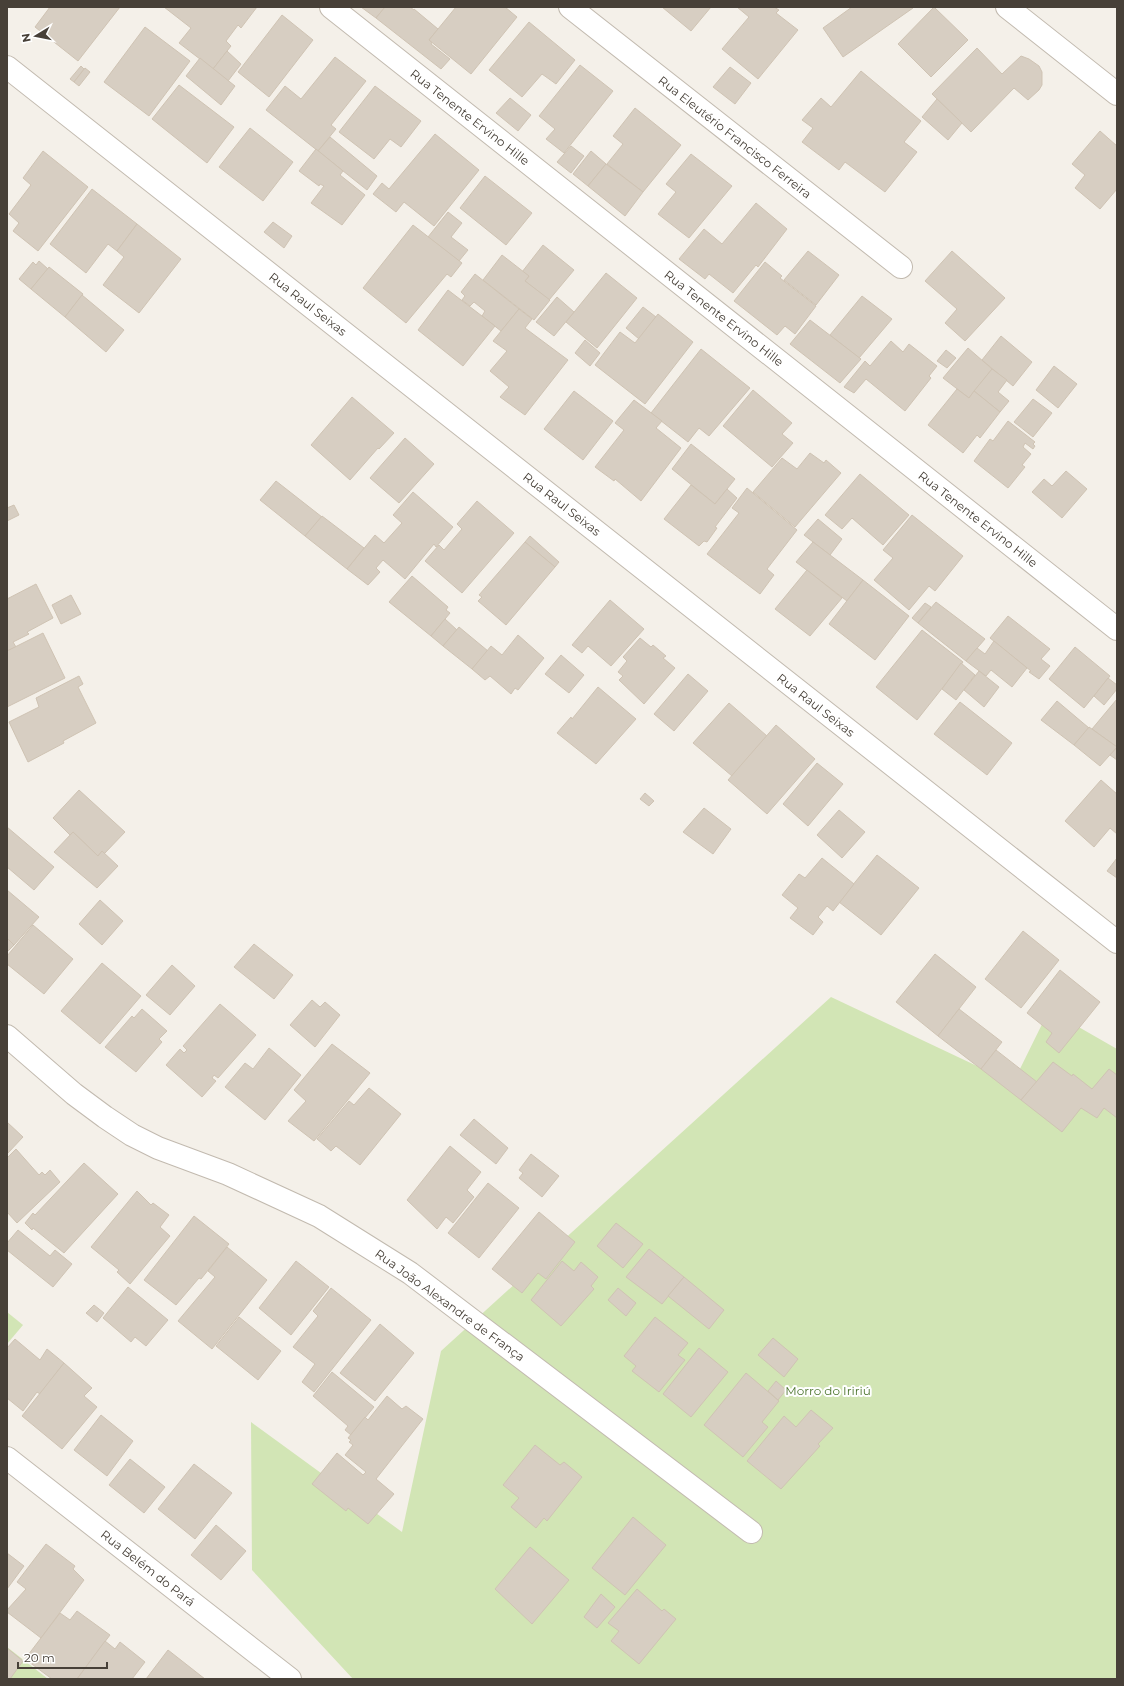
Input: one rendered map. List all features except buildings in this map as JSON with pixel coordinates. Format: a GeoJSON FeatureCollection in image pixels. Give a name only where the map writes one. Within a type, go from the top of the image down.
{"type":"FeatureCollection","features":[{"type":"Feature","properties":{"kind":"street","name":"Rua Tenente Ervino Hille"},"geometry":{"type":"LineString","coordinates":[[331,7],[1117,629]]}},
{"type":"Feature","properties":{"kind":"street","name":"Rua Eleutério Francisco Ferreira"},"geometry":{"type":"LineString","coordinates":[[570,7],[901,267]]}},
{"type":"Feature","properties":{"kind":"street"},"geometry":{"type":"LineString","coordinates":[[1007,7],[1117,94]]}},
{"type":"Feature","properties":{"kind":"street","name":"Rua Raul Seixas"},"geometry":{"type":"LineString","coordinates":[[7,67],[1117,942]]}},
{"type":"Feature","properties":{"kind":"street","name":"Rua João Alexandre de França"},"geometry":{"type":"LineString","coordinates":[[7,1036],[74,1094],[132,1135],[158,1148],[228,1174],[319,1216],[410,1273],[751,1532]]}},
{"type":"Feature","properties":{"kind":"street","name":"Rua Belém do Pará"},"geometry":{"type":"LineString","coordinates":[[7,1458],[290,1679]]}},
{"type":"Feature","properties":{"kind":"green space","name":"Morro do Iririú"},"geometry":{"type":"Polygon","coordinates":[[[831,997],[1013,1083],[1049,1010],[1117,1049],[1117,1679],[353,1679],[252,1570],[251,1422],[402,1532],[441,1351],[831,997]]]}},
{"type":"Feature","properties":{"kind":"green space"},"geometry":{"type":"Polygon","coordinates":[[[7,1312],[23,1325],[7,1344],[7,1312]]]}},
{"type":"Feature","properties":{"kind":"green space"},"geometry":{"type":"Polygon","coordinates":[[[7,1647],[48,1679],[7,1679],[7,1647]]]}}]}
